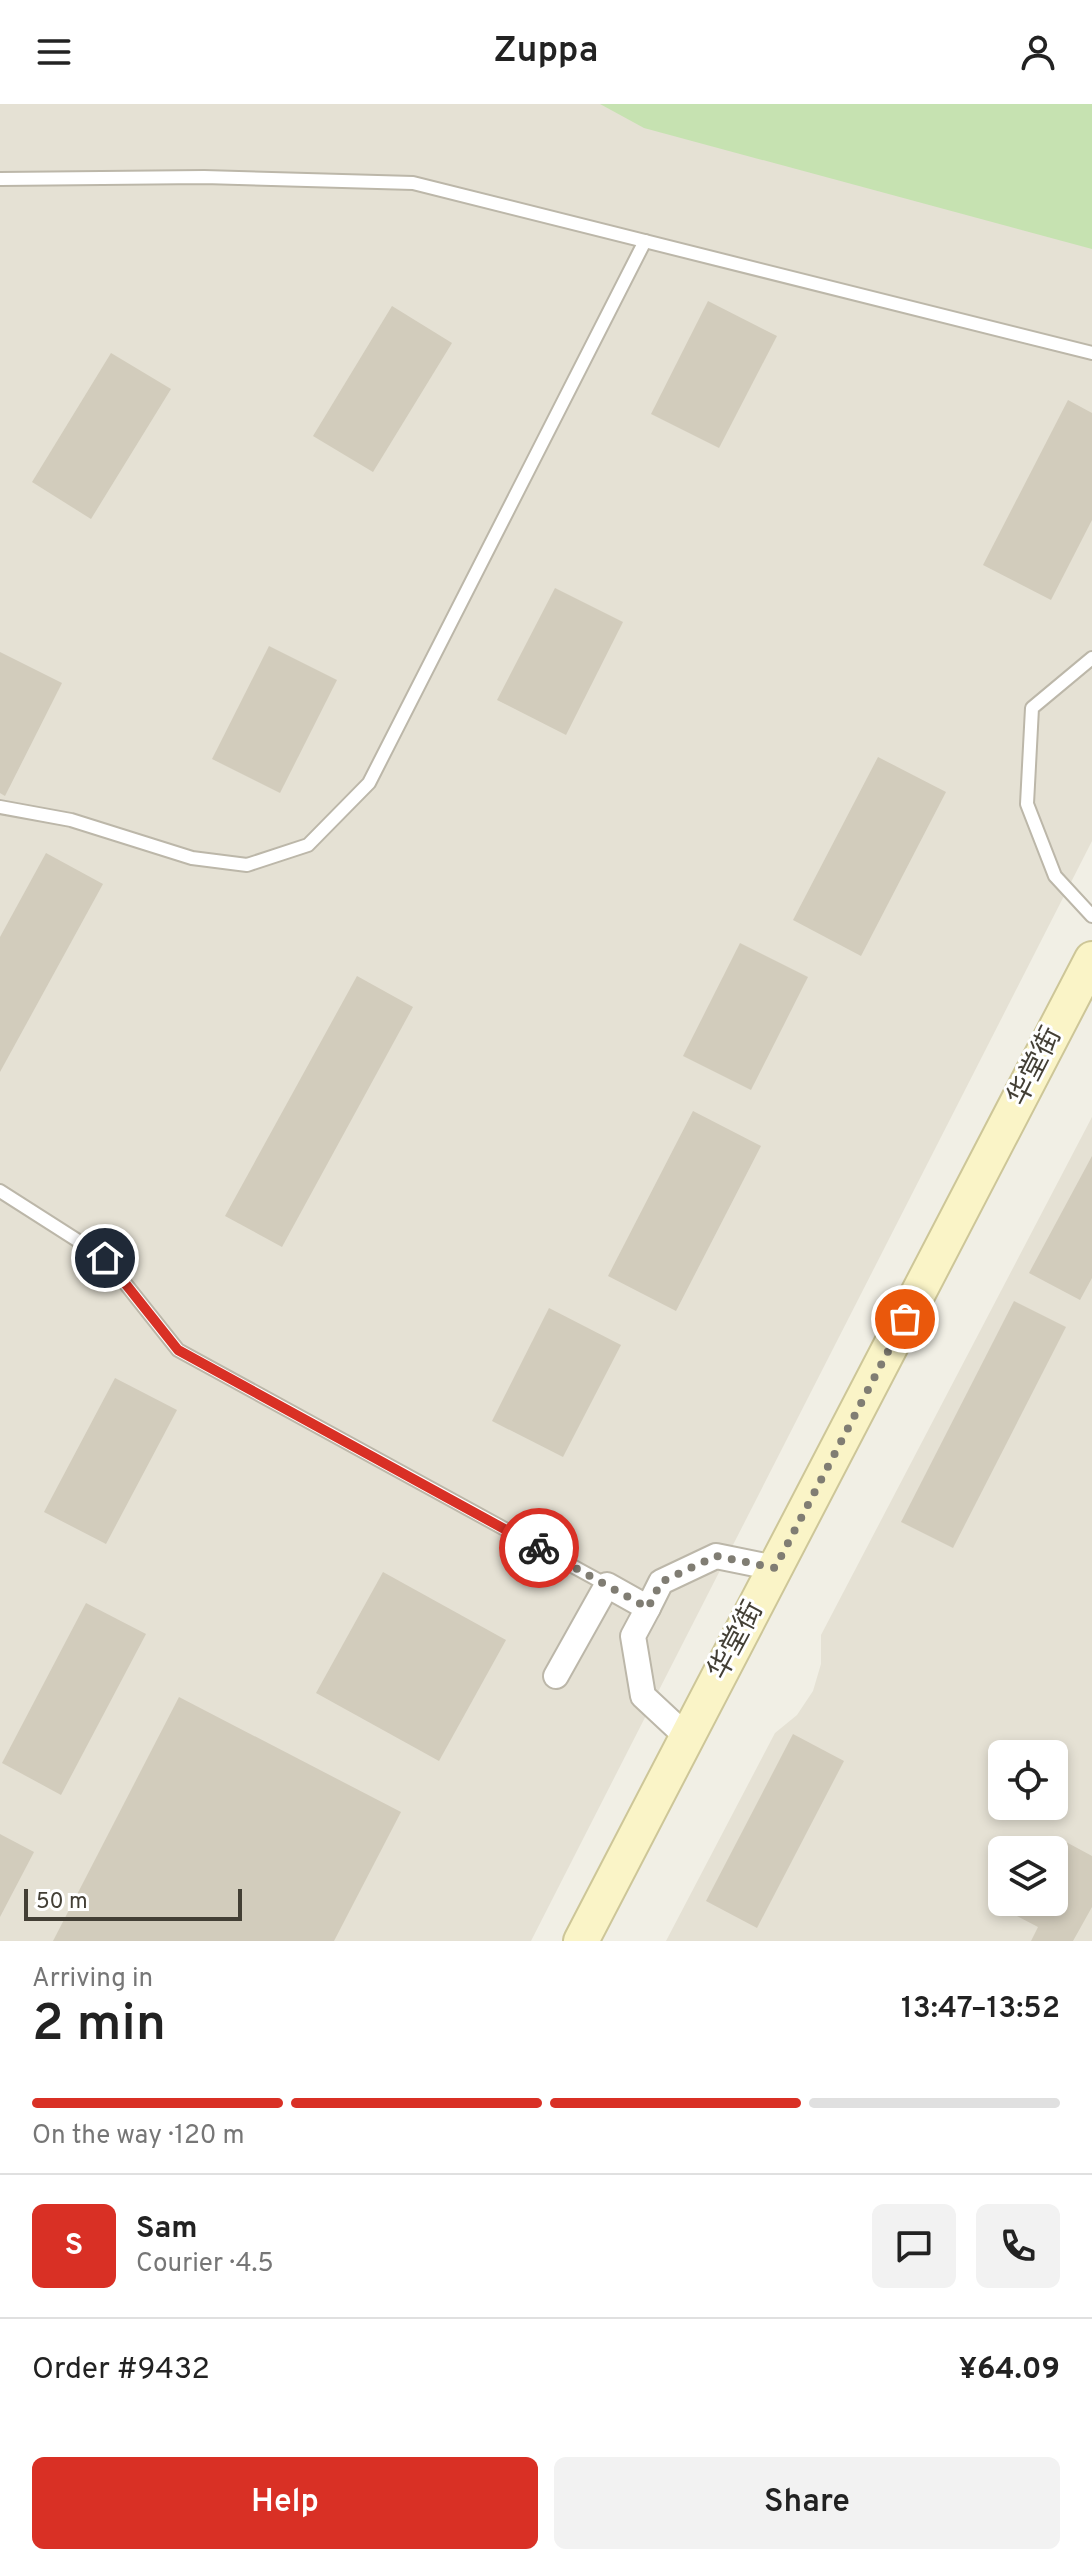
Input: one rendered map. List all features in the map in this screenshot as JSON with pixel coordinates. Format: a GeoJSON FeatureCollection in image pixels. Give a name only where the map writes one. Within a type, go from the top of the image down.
{"type":"FeatureCollection","features":[{"type":"Feature","properties":{"kind":"street","name":"华堂街"},"geometry":{"type":"LineString","coordinates":[[581,1941],[1092,959]]}},
{"type":"Feature","properties":{"kind":"street"},"geometry":{"type":"LineString","coordinates":[[687,1737],[643,1696],[633,1636],[661,1582],[716,1556],[775,1568]]}},
{"type":"Feature","properties":{"kind":"street"},"geometry":{"type":"LineString","coordinates":[[556,1676],[607,1585],[648,1608]]}},
{"type":"Feature","properties":{"kind":"lane"},"geometry":{"type":"LineString","coordinates":[[0,179],[204,177],[413,183],[1092,353]]}},
{"type":"Feature","properties":{"kind":"lane"},"geometry":{"type":"LineString","coordinates":[[0,807],[71,820],[206,860],[247,865],[308,845],[369,783],[645,241]]}},
{"type":"Feature","properties":{"kind":"lane"},"geometry":{"type":"LineString","coordinates":[[1092,658],[1032,708],[1027,804],[1055,876],[1092,916]]}},
{"type":"Feature","properties":{"kind":"lane"},"geometry":{"type":"LineString","coordinates":[[0,1191],[105,1258],[178,1350],[607,1585]]}},
{"type":"Feature","properties":{"kind":"shaded area"},"geometry":{"type":"Polygon","coordinates":[[[0,104],[1092,104],[1092,841],[531,1941],[0,1941],[0,104]]]}},
{"type":"Feature","properties":{"kind":"shaded area"},"geometry":{"type":"Polygon","coordinates":[[[1092,1117],[1092,1941],[666,1941],[775,1733],[797,1715],[813,1691],[821,1664],[821,1635],[1092,1117]]]}},
{"type":"Feature","properties":{"kind":"green space"},"geometry":{"type":"Polygon","coordinates":[[[600,104],[1092,104],[1092,249],[644,128],[600,104]]]}},
{"type":"Feature","properties":{"kind":"building"},"geometry":{"type":"Polygon","coordinates":[[[708,301],[777,336],[719,448],[651,414],[708,301]]]}},
{"type":"Feature","properties":{"kind":"building"},"geometry":{"type":"Polygon","coordinates":[[[392,306],[452,343],[373,472],[313,436],[392,306]]]}},
{"type":"Feature","properties":{"kind":"building"},"geometry":{"type":"Polygon","coordinates":[[[111,353],[171,389],[91,519],[32,482],[111,353]]]}},
{"type":"Feature","properties":{"kind":"building"},"geometry":{"type":"Polygon","coordinates":[[[1068,400],[1092,413],[1092,520],[1051,600],[983,565],[1068,400]]]}},
{"type":"Feature","properties":{"kind":"building"},"geometry":{"type":"Polygon","coordinates":[[[555,588],[623,622],[566,735],[497,700],[555,588]]]}},
{"type":"Feature","properties":{"kind":"building"},"geometry":{"type":"Polygon","coordinates":[[[269,646],[337,680],[280,793],[212,759],[269,646]]]}},
{"type":"Feature","properties":{"kind":"building"},"geometry":{"type":"Polygon","coordinates":[[[0,652],[62,683],[5,796],[0,793],[0,652]]]}},
{"type":"Feature","properties":{"kind":"building"},"geometry":{"type":"Polygon","coordinates":[[[878,757],[946,792],[861,956],[793,920],[878,757]]]}},
{"type":"Feature","properties":{"kind":"building"},"geometry":{"type":"Polygon","coordinates":[[[46,853],[103,884],[0,1072],[0,937],[46,853]]]}},
{"type":"Feature","properties":{"kind":"building"},"geometry":{"type":"Polygon","coordinates":[[[740,943],[808,977],[751,1090],[683,1056],[740,943]]]}},
{"type":"Feature","properties":{"kind":"building"},"geometry":{"type":"Polygon","coordinates":[[[357,976],[413,1007],[282,1247],[225,1216],[357,976]]]}},
{"type":"Feature","properties":{"kind":"building"},"geometry":{"type":"Polygon","coordinates":[[[693,1111],[761,1146],[676,1311],[608,1276],[693,1111]]]}},
{"type":"Feature","properties":{"kind":"building"},"geometry":{"type":"Polygon","coordinates":[[[1092,1156],[1092,1278],[1080,1300],[1029,1273],[1092,1156]]]}},
{"type":"Feature","properties":{"kind":"building"},"geometry":{"type":"Polygon","coordinates":[[[1014,1301],[1066,1327],[953,1548],[901,1522],[1014,1301]]]}},
{"type":"Feature","properties":{"kind":"building"},"geometry":{"type":"Polygon","coordinates":[[[549,1308],[621,1345],[563,1457],[492,1421],[549,1308]]]}},
{"type":"Feature","properties":{"kind":"building"},"geometry":{"type":"Polygon","coordinates":[[[115,1378],[177,1410],[106,1544],[44,1512],[115,1378]]]}},
{"type":"Feature","properties":{"kind":"building"},"geometry":{"type":"Polygon","coordinates":[[[383,1572],[506,1640],[439,1761],[316,1693],[383,1572]]]}},
{"type":"Feature","properties":{"kind":"building"},"geometry":{"type":"Polygon","coordinates":[[[86,1603],[146,1634],[61,1795],[2,1763],[86,1603]]]}},
{"type":"Feature","properties":{"kind":"building"},"geometry":{"type":"Polygon","coordinates":[[[179,1697],[401,1812],[334,1941],[53,1941],[179,1697]]]}},
{"type":"Feature","properties":{"kind":"building"},"geometry":{"type":"Polygon","coordinates":[[[793,1734],[844,1761],[757,1928],[706,1901],[793,1734]]]}},
{"type":"Feature","properties":{"kind":"building"},"geometry":{"type":"Polygon","coordinates":[[[0,1834],[34,1852],[0,1917],[0,1834]]]}},
{"type":"Feature","properties":{"kind":"building"},"geometry":{"type":"Polygon","coordinates":[[[1068,1843],[1092,1856],[1092,1907],[1073,1941],[1031,1941],[1038,1927],[1017,1916],[1068,1916],[1068,1843]]]}},
{"type":"Feature","properties":{"kind":"way so far"},"geometry":{"type":"LineString","coordinates":[[539,1548],[648,1608],[661,1582],[716,1556],[775,1568],[905,1319]]}},
{"type":"Feature","properties":{"kind":"route"},"geometry":{"type":"LineString","coordinates":[[105,1258],[178,1350],[539,1548]]}}]}
